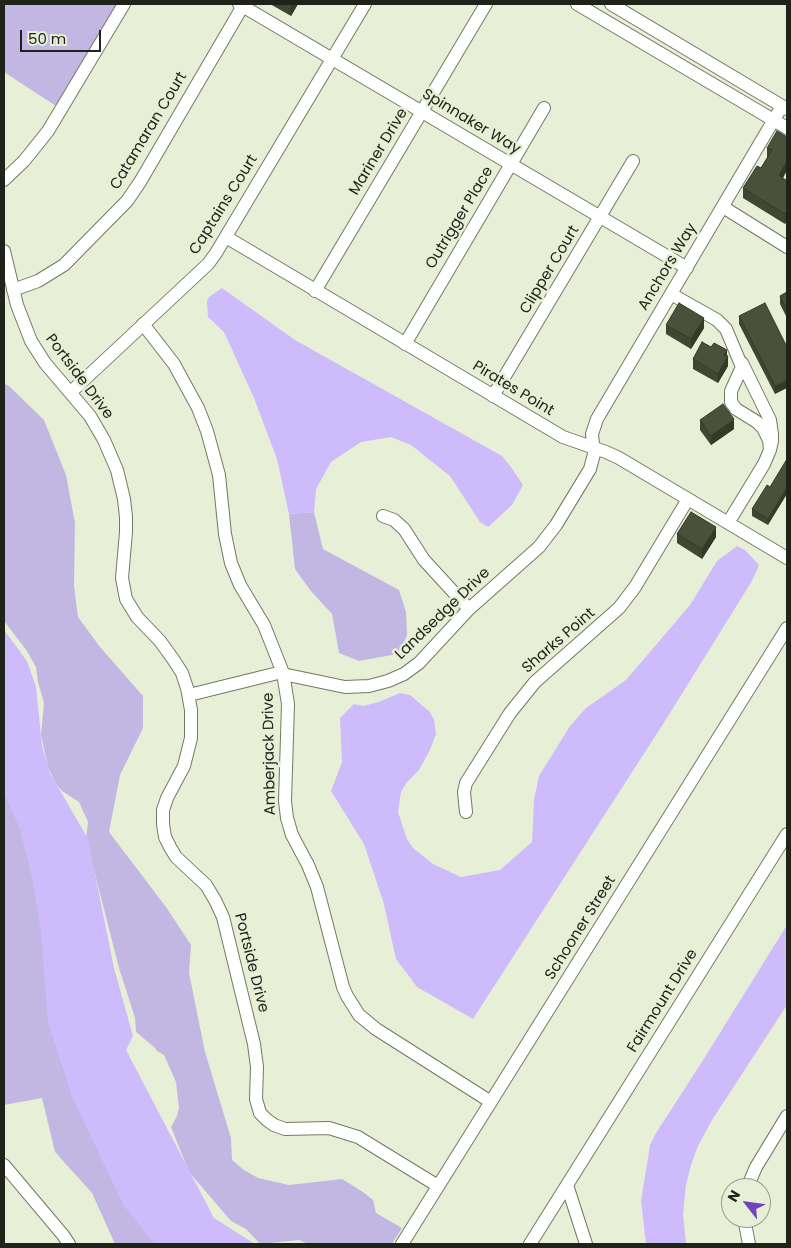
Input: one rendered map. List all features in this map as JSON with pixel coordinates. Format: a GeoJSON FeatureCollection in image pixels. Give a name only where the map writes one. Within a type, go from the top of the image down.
{"type":"FeatureCollection","features":[{"type":"Feature","properties":{"kind":"street"},"geometry":{"type":"LineString","coordinates":[[4,180],[24,161],[48,131],[124,4]]}},
{"type":"Feature","properties":{"kind":"street","name":"Captains Court"},"geometry":{"type":"LineString","coordinates":[[71,392],[208,264],[365,4]]}},
{"type":"Feature","properties":{"kind":"street","name":"Mariner Drive"},"geometry":{"type":"LineString","coordinates":[[315,290],[486,4]]}},
{"type":"Feature","properties":{"kind":"street"},"geometry":{"type":"LineString","coordinates":[[577,4],[787,128]]}},
{"type":"Feature","properties":{"kind":"street"},"geometry":{"type":"LineString","coordinates":[[611,4],[785,107]]}},
{"type":"Feature","properties":{"kind":"street","name":"Spinnaker Way"},"geometry":{"type":"LineString","coordinates":[[242,5],[686,268]]}},
{"type":"Feature","properties":{"kind":"street","name":"Catamaran Court"},"geometry":{"type":"LineString","coordinates":[[13,290],[38,281],[64,265],[127,201],[140,182],[242,5]]}},
{"type":"Feature","properties":{"kind":"street","name":"Anchors Way"},"geometry":{"type":"LineString","coordinates":[[594,448],[592,434],[597,419],[774,120],[785,107]]}},
{"type":"Feature","properties":{"kind":"street","name":"Outrigger Place"},"geometry":{"type":"LineString","coordinates":[[404,344],[544,108]]}},
{"type":"Feature","properties":{"kind":"street","name":"Clipper Court"},"geometry":{"type":"LineString","coordinates":[[493,396],[633,160]]}},
{"type":"Feature","properties":{"kind":"street"},"geometry":{"type":"LineString","coordinates":[[723,207],[787,247]]}},
{"type":"Feature","properties":{"kind":"street","name":"Pirates Point"},"geometry":{"type":"LineString","coordinates":[[226,237],[563,437],[620,458],[787,558]]}},
{"type":"Feature","properties":{"kind":"street","name":"Portside Drive"},"geometry":{"type":"LineString","coordinates":[[4,250],[21,317],[39,354],[83,406],[112,455],[126,517],[122,578],[126,599],[137,617],[160,641],[173,659],[182,673],[189,694],[192,718],[191,738],[184,766],[167,798],[163,824],[165,837],[176,857],[206,885],[216,900],[223,917],[254,1044],[257,1067],[256,1099],[260,1112],[274,1125],[285,1129],[329,1128],[358,1137],[438,1186]]}},
{"type":"Feature","properties":{"kind":"street"},"geometry":{"type":"LineString","coordinates":[[671,294],[722,324],[770,420],[772,434],[770,450],[764,464],[728,523]]}},
{"type":"Feature","properties":{"kind":"street","name":"Amberjack Drive"},"geometry":{"type":"LineString","coordinates":[[143,324],[174,364],[201,416],[214,453],[219,475],[225,534],[231,563],[240,584],[264,625],[283,673],[288,704],[285,801],[287,818],[292,834],[317,888],[347,996],[359,1015],[376,1029],[491,1102]]}},
{"type":"Feature","properties":{"kind":"street"},"geometry":{"type":"LineString","coordinates":[[742,363],[742,370],[730,394],[731,402],[736,409],[763,428],[767,435],[770,450]]}},
{"type":"Feature","properties":{"kind":"street","name":"Landsedge Drive"},"geometry":{"type":"LineString","coordinates":[[189,694],[283,673],[345,686],[369,686],[404,674],[419,663],[469,609],[548,538],[586,477],[593,459],[594,448]]}},
{"type":"Feature","properties":{"kind":"street","name":"Sharks Point"},"geometry":{"type":"LineString","coordinates":[[466,812],[464,792],[466,783],[510,713],[535,682],[620,608],[635,587],[688,500]]}},
{"type":"Feature","properties":{"kind":"street"},"geometry":{"type":"LineString","coordinates":[[383,516],[394,520],[404,529],[424,560],[469,609]]}},
{"type":"Feature","properties":{"kind":"street","name":"Schooner Street"},"geometry":{"type":"LineString","coordinates":[[402,1244],[787,628]]}},
{"type":"Feature","properties":{"kind":"street","name":"Fairmount Drive"},"geometry":{"type":"LineString","coordinates":[[530,1244],[787,834]]}},
{"type":"Feature","properties":{"kind":"street"},"geometry":{"type":"LineString","coordinates":[[751,1178],[787,1116]]}},
{"type":"Feature","properties":{"kind":"street"},"geometry":{"type":"LineString","coordinates":[[4,1165],[69,1244]]}},
{"type":"Feature","properties":{"kind":"street"},"geometry":{"type":"LineString","coordinates":[[567,1185],[586,1244]]}},
{"type":"Feature","properties":{"kind":"street"},"geometry":{"type":"LineString","coordinates":[[746,1228],[749,1244]]}},
{"type":"Feature","properties":{"kind":"shaded area"},"geometry":{"type":"Polygon","coordinates":[[[4,4],[117,4],[56,106],[4,72],[4,4]]]}},
{"type":"Feature","properties":{"kind":"shaded area"},"geometry":{"type":"Polygon","coordinates":[[[222,288],[295,340],[502,456],[523,485],[512,505],[488,527],[480,522],[450,476],[411,445],[391,437],[361,442],[331,462],[316,489],[314,512],[289,514],[277,459],[254,398],[224,332],[208,317],[207,301],[209,297],[222,288]]]}},
{"type":"Feature","properties":{"kind":"shaded area"},"geometry":{"type":"Polygon","coordinates":[[[4,383],[44,420],[66,475],[75,523],[74,586],[78,617],[100,647],[143,696],[143,728],[120,775],[109,832],[166,907],[191,945],[189,973],[205,1052],[231,1138],[232,1160],[258,1178],[289,1185],[342,1179],[373,1200],[376,1213],[402,1228],[392,1244],[308,1244],[299,1240],[260,1244],[246,1229],[231,1221],[189,1172],[171,1127],[179,1108],[176,1082],[164,1055],[136,1032],[135,1018],[119,968],[94,870],[85,848],[88,822],[79,802],[62,791],[56,784],[48,767],[41,735],[44,703],[36,667],[27,651],[4,621],[4,383]]]}},
{"type":"Feature","properties":{"kind":"shaded area"},"geometry":{"type":"Polygon","coordinates":[[[314,512],[323,549],[399,590],[406,612],[407,636],[399,652],[359,661],[339,653],[332,614],[310,590],[295,569],[289,514],[314,512]]]}},
{"type":"Feature","properties":{"kind":"shaded area"},"geometry":{"type":"Polygon","coordinates":[[[737,546],[745,550],[759,565],[752,581],[665,721],[473,1019],[417,987],[396,959],[384,904],[364,844],[331,791],[342,762],[340,718],[354,704],[363,706],[379,702],[400,693],[410,695],[430,712],[434,720],[436,734],[419,770],[407,782],[401,792],[398,812],[407,839],[413,848],[433,864],[461,877],[500,870],[532,842],[534,800],[539,776],[570,726],[586,708],[626,680],[690,605],[717,561],[737,546]]]}},
{"type":"Feature","properties":{"kind":"shaded area"},"geometry":{"type":"Polygon","coordinates":[[[4,630],[27,661],[36,687],[42,746],[50,773],[88,839],[114,968],[133,1036],[126,1050],[214,1218],[255,1244],[155,1244],[124,1206],[73,1099],[48,1022],[41,934],[32,877],[20,829],[4,793],[4,630]]]}},
{"type":"Feature","properties":{"kind":"shaded area"},"geometry":{"type":"Polygon","coordinates":[[[4,772],[167,1244],[115,1244],[92,1193],[55,1152],[42,1098],[4,1105],[4,772]]]}},
{"type":"Feature","properties":{"kind":"shaded area"},"geometry":{"type":"Polygon","coordinates":[[[787,925],[787,1005],[712,1120],[698,1146],[686,1185],[683,1214],[686,1244],[646,1244],[641,1201],[650,1145],[787,925]]]}},
{"type":"Feature","properties":{"kind":"building"},"geometry":{"type":"Polygon","coordinates":[[[777,131],[787,137],[787,161],[779,175],[787,181],[787,214],[743,188],[757,166],[761,168],[772,150],[767,148],[777,131]]]}},
{"type":"Feature","properties":{"kind":"building"},"geometry":{"type":"Polygon","coordinates":[[[787,292],[787,310],[780,296],[787,292]]]}},
{"type":"Feature","properties":{"kind":"building"},"geometry":{"type":"Polygon","coordinates":[[[679,303],[704,318],[691,339],[666,325],[679,303]]]}},
{"type":"Feature","properties":{"kind":"building"},"geometry":{"type":"Polygon","coordinates":[[[765,303],[787,347],[787,380],[775,386],[739,316],[765,303]]]}},
{"type":"Feature","properties":{"kind":"building"},"geometry":{"type":"Polygon","coordinates":[[[702,342],[711,347],[714,343],[727,350],[724,355],[728,356],[718,374],[693,359],[702,342]]]}},
{"type":"Feature","properties":{"kind":"building"},"geometry":{"type":"Polygon","coordinates":[[[723,404],[734,419],[711,436],[700,420],[723,404]]]}},
{"type":"Feature","properties":{"kind":"building"},"geometry":{"type":"Polygon","coordinates":[[[787,459],[787,487],[768,519],[752,509],[767,485],[770,487],[787,459]]]}},
{"type":"Feature","properties":{"kind":"building"},"geometry":{"type":"Polygon","coordinates":[[[691,512],[716,527],[702,549],[677,534],[691,512]]]}}]}
